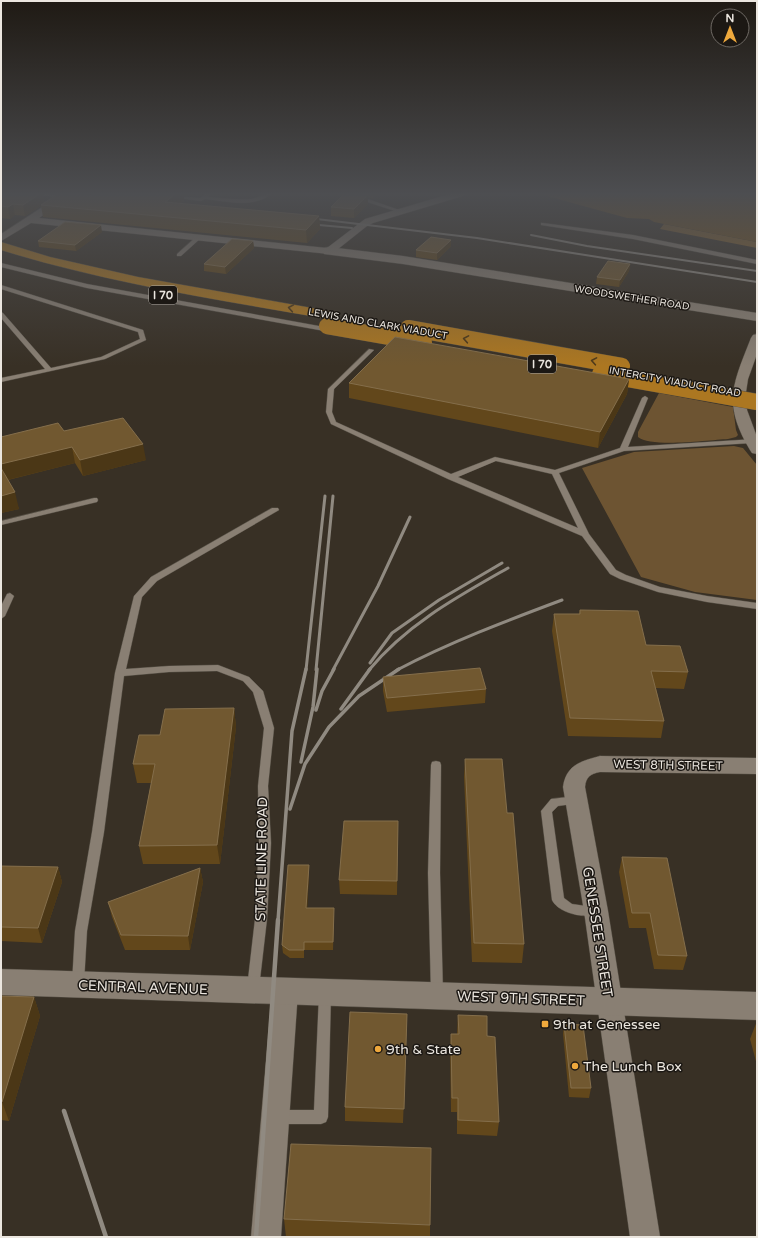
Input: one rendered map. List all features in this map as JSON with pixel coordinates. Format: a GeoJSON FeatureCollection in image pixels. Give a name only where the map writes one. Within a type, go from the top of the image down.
{"type":"FeatureCollection","features":[{"type":"Feature","properties":{"kind":"highway","name":"LEWIS AND CLARK VIADUCT"},"geometry":{"type":"LineString","coordinates":[[17,251],[47,260],[138,281],[757,390]]}},
{"type":"Feature","properties":{"kind":"highway","name":"LEWIS AND CLARK VIADUCT"},"geometry":{"type":"LineString","coordinates":[[1,260],[82,280],[757,402]]}},
{"type":"Feature","properties":{"kind":"street","name":"WOODSWETHER ROAD"},"geometry":{"type":"LineString","coordinates":[[329,251],[403,260],[757,317]]}},
{"type":"Feature","properties":{"kind":"street"},"geometry":{"type":"LineString","coordinates":[[755,445],[739,398],[740,386],[757,338]]}},
{"type":"Feature","properties":{"kind":"street","name":"WEST 8TH STREET"},"geometry":{"type":"LineString","coordinates":[[581,771],[584,768],[600,764],[757,766]]}},
{"type":"Feature","properties":{"kind":"street","name":"GENESSEE STREET"},"geometry":{"type":"LineString","coordinates":[[581,771],[575,778],[574,787],[596,911],[645,1237]]}},
{"type":"Feature","properties":{"kind":"street","name":"CENTRAL AVENUE"},"geometry":{"type":"LineString","coordinates":[[1,982],[284,991]]}},
{"type":"Feature","properties":{"kind":"street"},"geometry":{"type":"LineString","coordinates":[[266,1237],[284,991]]}},
{"type":"Feature","properties":{"kind":"street","name":"WEST 9TH STREET"},"geometry":{"type":"LineString","coordinates":[[284,991],[757,1006]]}},
{"type":"Feature","properties":{"kind":"lane"},"geometry":{"type":"LineString","coordinates":[[179,255],[184,251]]}},
{"type":"Feature","properties":{"kind":"lane"},"geometry":{"type":"LineString","coordinates":[[699,251],[757,262]]}},
{"type":"Feature","properties":{"kind":"lane"},"geometry":{"type":"LineString","coordinates":[[1,265],[87,286],[433,348]]}},
{"type":"Feature","properties":{"kind":"lane"},"geometry":{"type":"LineString","coordinates":[[1,287],[141,331],[143,336],[143,340],[103,358],[1,380]]}},
{"type":"Feature","properties":{"kind":"lane"},"geometry":{"type":"LineString","coordinates":[[1,314],[49,370]]}},
{"type":"Feature","properties":{"kind":"lane"},"geometry":{"type":"LineString","coordinates":[[371,350],[331,389],[329,412],[333,423],[451,477],[585,534]]}},
{"type":"Feature","properties":{"kind":"lane","name":"INTERCITY VIADUCT ROAD"},"geometry":{"type":"LineString","coordinates":[[590,376],[739,398],[757,406]]}},
{"type":"Feature","properties":{"kind":"lane"},"geometry":{"type":"LineString","coordinates":[[623,449],[645,398]]}},
{"type":"Feature","properties":{"kind":"lane"},"geometry":{"type":"LineString","coordinates":[[451,477],[495,459],[555,472],[623,449],[755,445]]}},
{"type":"Feature","properties":{"kind":"lane"},"geometry":{"type":"LineString","coordinates":[[555,472],[585,534],[613,572],[623,577],[665,590],[707,599],[757,606]]}},
{"type":"Feature","properties":{"kind":"lane"},"geometry":{"type":"LineString","coordinates":[[1,523],[94,500]]}},
{"type":"Feature","properties":{"kind":"lane"},"geometry":{"type":"LineString","coordinates":[[78,985],[81,931],[98,832],[120,673],[138,596],[154,579],[275,510]]}},
{"type":"Feature","properties":{"kind":"lane"},"geometry":{"type":"LineString","coordinates":[[1,616],[10,596]]}},
{"type":"Feature","properties":{"kind":"lane","name":"STATE LINE ROAD"},"geometry":{"type":"LineString","coordinates":[[120,673],[218,668],[246,679],[258,691],[269,728],[263,786],[265,843],[261,919],[253,990]]}},
{"type":"Feature","properties":{"kind":"lane"},"geometry":{"type":"LineString","coordinates":[[436,765],[434,888],[437,996]]}},
{"type":"Feature","properties":{"kind":"lane"},"geometry":{"type":"LineString","coordinates":[[576,800],[555,802],[546,811],[558,900],[563,906],[578,910],[596,911]]}},
{"type":"Feature","properties":{"kind":"lane"},"geometry":{"type":"LineString","coordinates":[[275,1116],[321,1117],[325,992]]}},
{"type":"Feature","properties":{"kind":"shaded area"},"geometry":{"type":"Polygon","coordinates":[[[659,393],[733,407],[738,435],[728,439],[667,443],[645,440],[638,437],[638,432],[659,393]]]}},
{"type":"Feature","properties":{"kind":"shaded area"},"geometry":{"type":"Polygon","coordinates":[[[734,446],[743,448],[757,465],[757,600],[695,592],[641,577],[582,468],[634,452],[734,446]]]}},
{"type":"Feature","properties":{"kind":"building"},"geometry":{"type":"Polygon","coordinates":[[[219,251],[242,251],[225,267],[204,264],[219,251]]]}},
{"type":"Feature","properties":{"kind":"building"},"geometry":{"type":"Polygon","coordinates":[[[421,251],[439,251],[437,253],[421,251]]]}},
{"type":"Feature","properties":{"kind":"building"},"geometry":{"type":"Polygon","coordinates":[[[608,261],[630,264],[620,280],[597,277],[608,261]]]}},
{"type":"Feature","properties":{"kind":"building"},"geometry":{"type":"Polygon","coordinates":[[[395,337],[629,379],[600,432],[349,383],[395,337]]]}},
{"type":"Feature","properties":{"kind":"building"},"geometry":{"type":"Polygon","coordinates":[[[123,418],[143,444],[80,460],[72,447],[1,464],[1,437],[58,423],[64,431],[123,418]]]}},
{"type":"Feature","properties":{"kind":"building"},"geometry":{"type":"Polygon","coordinates":[[[1,468],[15,492],[1,496],[1,468]]]}},
{"type":"Feature","properties":{"kind":"building"},"geometry":{"type":"Polygon","coordinates":[[[580,610],[638,611],[646,645],[680,646],[688,672],[651,671],[664,721],[570,718],[554,614],[580,614],[580,610]]]}},
{"type":"Feature","properties":{"kind":"building"},"geometry":{"type":"Polygon","coordinates":[[[480,668],[486,689],[387,698],[383,677],[480,668]]]}},
{"type":"Feature","properties":{"kind":"building"},"geometry":{"type":"Polygon","coordinates":[[[234,708],[217,845],[139,846],[155,764],[133,764],[139,735],[160,735],[165,709],[234,708]]]}},
{"type":"Feature","properties":{"kind":"building"},"geometry":{"type":"Polygon","coordinates":[[[465,759],[502,759],[507,813],[513,813],[524,944],[474,943],[465,759]]]}},
{"type":"Feature","properties":{"kind":"building"},"geometry":{"type":"Polygon","coordinates":[[[344,821],[398,821],[397,881],[339,880],[344,821]]]}},
{"type":"Feature","properties":{"kind":"building"},"geometry":{"type":"Polygon","coordinates":[[[622,857],[667,858],[687,956],[658,955],[650,913],[632,913],[622,857]]]}},
{"type":"Feature","properties":{"kind":"building"},"geometry":{"type":"Polygon","coordinates":[[[288,865],[309,865],[306,908],[334,908],[333,942],[304,942],[304,950],[289,950],[282,945],[288,865]]]}},
{"type":"Feature","properties":{"kind":"building"},"geometry":{"type":"Polygon","coordinates":[[[1,866],[58,867],[38,928],[1,927],[1,866]]]}},
{"type":"Feature","properties":{"kind":"building"},"geometry":{"type":"Polygon","coordinates":[[[200,868],[188,936],[121,935],[108,902],[200,868]]]}},
{"type":"Feature","properties":{"kind":"building"},"geometry":{"type":"Polygon","coordinates":[[[1,996],[34,997],[2,1102],[1,1102],[1,996]]]}},
{"type":"Feature","properties":{"kind":"building"},"geometry":{"type":"Polygon","coordinates":[[[350,1012],[407,1014],[404,1109],[345,1107],[350,1012]]]}},
{"type":"Feature","properties":{"kind":"building"},"geometry":{"type":"Polygon","coordinates":[[[458,1015],[487,1016],[487,1036],[495,1037],[499,1122],[458,1120],[458,1098],[452,1098],[451,1034],[459,1034],[458,1015]]]}},
{"type":"Feature","properties":{"kind":"building","name":"The Lunch Box"},"geometry":{"type":"Polygon","coordinates":[[[564,1024],[583,1025],[591,1088],[571,1088],[564,1024]]]}},
{"type":"Feature","properties":{"kind":"building"},"geometry":{"type":"Polygon","coordinates":[[[291,1144],[431,1148],[430,1225],[284,1219],[291,1144]]]}},
{"type":"Feature","properties":{"kind":"railway"},"geometry":{"type":"LineString","coordinates":[[558,251],[757,282]]}},
{"type":"Feature","properties":{"kind":"railway"},"geometry":{"type":"LineString","coordinates":[[619,251],[757,271]]}},
{"type":"Feature","properties":{"kind":"railway"},"geometry":{"type":"LineString","coordinates":[[306,670],[325,496]]}},
{"type":"Feature","properties":{"kind":"railway"},"geometry":{"type":"LineString","coordinates":[[316,670],[333,496]]}},
{"type":"Feature","properties":{"kind":"railway"},"geometry":{"type":"LineString","coordinates":[[333,670],[378,586],[410,517]]}},
{"type":"Feature","properties":{"kind":"railway"},"geometry":{"type":"LineString","coordinates":[[370,663],[392,633],[439,600],[502,563]]}},
{"type":"Feature","properties":{"kind":"railway"},"geometry":{"type":"LineString","coordinates":[[369,670],[416,625],[452,601],[508,568]]}},
{"type":"Feature","properties":{"kind":"railway"},"geometry":{"type":"LineString","coordinates":[[399,669],[458,641],[562,600]]}},
{"type":"Feature","properties":{"kind":"railway"},"geometry":{"type":"LineString","coordinates":[[278,921],[292,731],[306,669]]}},
{"type":"Feature","properties":{"kind":"railway"},"geometry":{"type":"LineString","coordinates":[[301,762],[313,707],[317,669]]}},
{"type":"Feature","properties":{"kind":"railway"},"geometry":{"type":"LineString","coordinates":[[316,710],[322,691],[334,669]]}},
{"type":"Feature","properties":{"kind":"railway"},"geometry":{"type":"LineString","coordinates":[[341,709],[370,669]]}},
{"type":"Feature","properties":{"kind":"railway"},"geometry":{"type":"LineString","coordinates":[[290,809],[305,764],[329,727],[359,696],[399,669]]}},
{"type":"Feature","properties":{"kind":"railway"},"geometry":{"type":"LineString","coordinates":[[256,1237],[278,920]]}},
{"type":"Feature","properties":{"kind":"railway"},"geometry":{"type":"LineString","coordinates":[[64,1111],[106,1237]]}},
{"type":"Feature","properties":{"kind":"place","name":"9th at Genessee"},"geometry":{"type":"Point","coordinates":[545,1024]}},
{"type":"Feature","properties":{"kind":"place","name":"9th & State"},"geometry":{"type":"Point","coordinates":[378,1049]}},
{"type":"Feature","properties":{"kind":"place","name":"The Lunch Box"},"geometry":{"type":"Point","coordinates":[575,1066]}}]}
